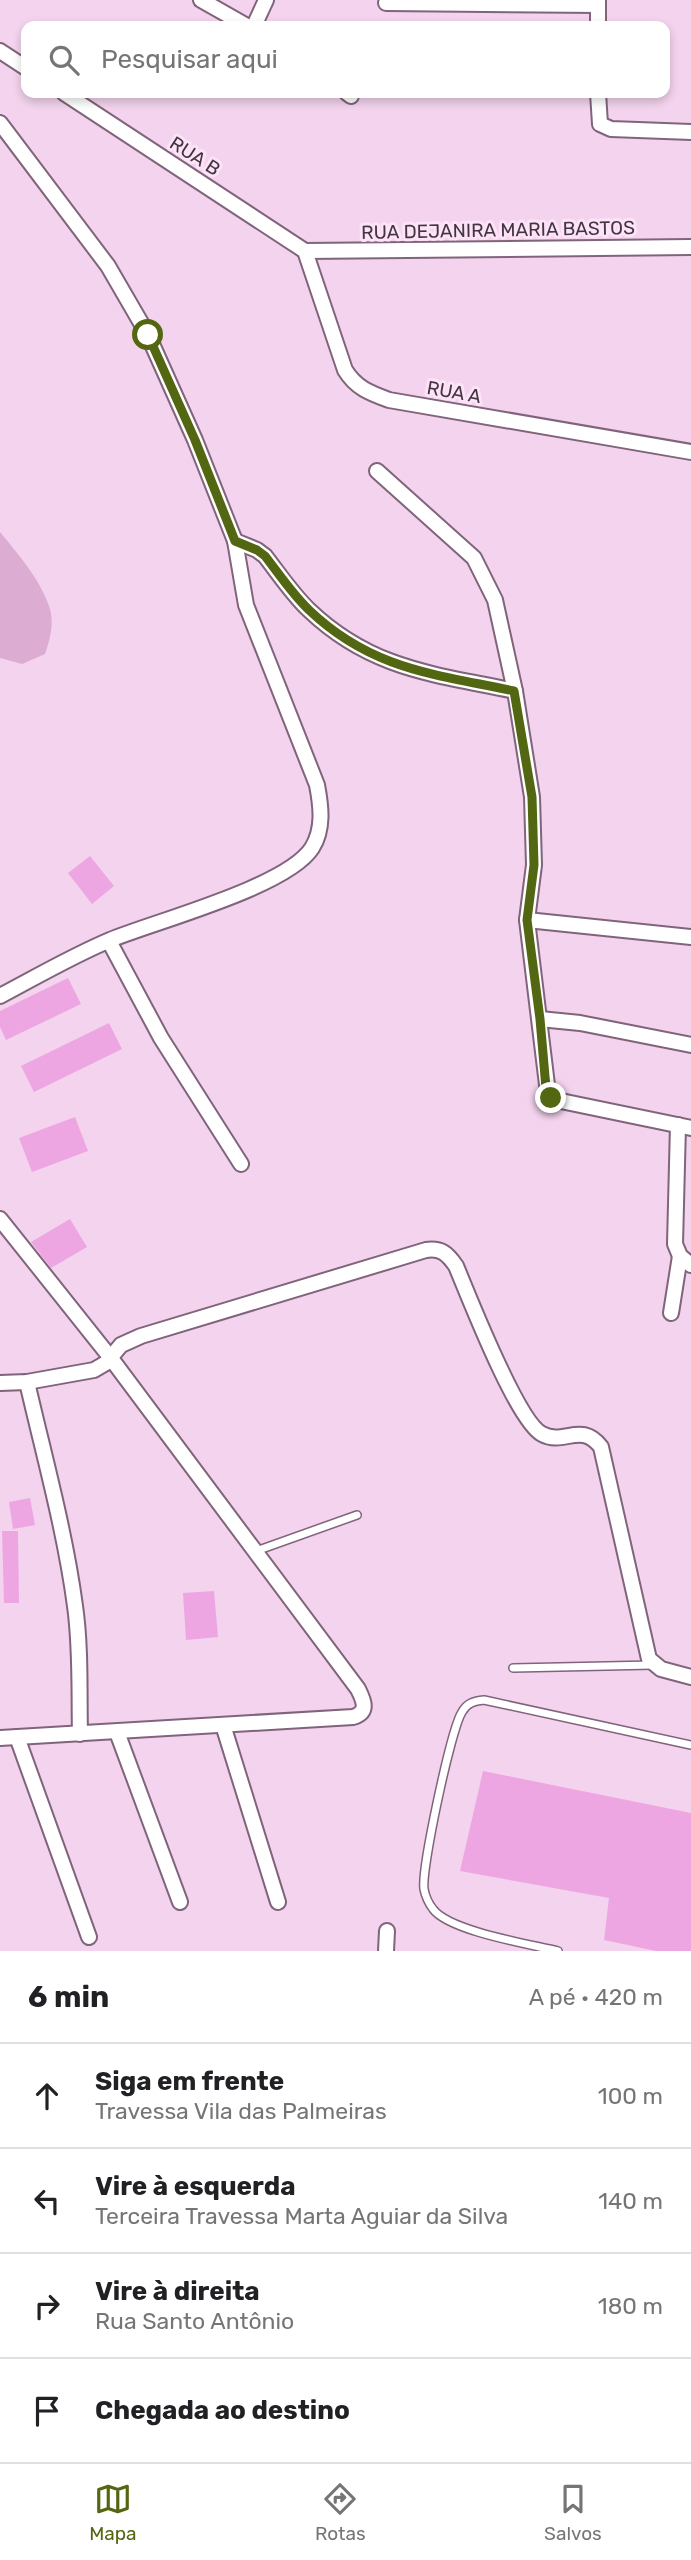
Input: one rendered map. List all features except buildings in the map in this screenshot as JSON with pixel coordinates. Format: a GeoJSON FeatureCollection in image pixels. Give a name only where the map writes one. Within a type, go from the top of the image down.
{"type":"FeatureCollection","features":[{"type":"Feature","properties":{"kind":"street"},"geometry":{"type":"LineString","coordinates":[[201,0],[238,21]]}},
{"type":"Feature","properties":{"kind":"street"},"geometry":{"type":"LineString","coordinates":[[256,21],[266,0]]}},
{"type":"Feature","properties":{"kind":"street"},"geometry":{"type":"LineString","coordinates":[[387,3],[598,3],[598,21]]}},
{"type":"Feature","properties":{"kind":"street"},"geometry":{"type":"LineString","coordinates":[[0,51],[21,65]]}},
{"type":"Feature","properties":{"kind":"street","name":"RUA B"},"geometry":{"type":"LineString","coordinates":[[72,98],[305,251]]}},
{"type":"Feature","properties":{"kind":"street"},"geometry":{"type":"LineString","coordinates":[[597,98],[600,124],[611,129],[691,132]]}},
{"type":"Feature","properties":{"kind":"street"},"geometry":{"type":"LineString","coordinates":[[0,123],[108,266],[148,335],[195,440],[235,541],[249,615],[317,785],[321,817],[312,848],[298,863],[226,899],[108,941],[0,996]]}},
{"type":"Feature","properties":{"kind":"street"},"geometry":{"type":"LineString","coordinates":[[669,131],[691,125]]}},
{"type":"Feature","properties":{"kind":"street","name":"RUA DEJANIRA MARIA BASTOS"},"geometry":{"type":"LineString","coordinates":[[305,251],[691,247]]}},
{"type":"Feature","properties":{"kind":"street","name":"RUA A"},"geometry":{"type":"LineString","coordinates":[[305,251],[345,370],[352,381],[363,390],[389,400],[691,452]]}},
{"type":"Feature","properties":{"kind":"street"},"geometry":{"type":"LineString","coordinates":[[377,471],[474,558],[495,600],[527,759],[534,816],[534,865],[527,920],[546,1088],[551,1098],[685,1127],[682,1255],[671,1314]]}},
{"type":"Feature","properties":{"kind":"street"},"geometry":{"type":"LineString","coordinates":[[235,541],[265,556],[307,608],[354,645],[391,663],[437,676],[514,691]]}},
{"type":"Feature","properties":{"kind":"street"},"geometry":{"type":"LineString","coordinates":[[527,920],[691,936]]}},
{"type":"Feature","properties":{"kind":"street"},"geometry":{"type":"LineString","coordinates":[[108,941],[161,1038],[241,1164]]}},
{"type":"Feature","properties":{"kind":"street"},"geometry":{"type":"LineString","coordinates":[[540,1019],[592,1025],[691,1045]]}},
{"type":"Feature","properties":{"kind":"street"},"geometry":{"type":"LineString","coordinates":[[0,1219],[110,1357],[358,1689],[365,1703],[364,1710],[353,1717],[0,1738]]}},
{"type":"Feature","properties":{"kind":"street"},"geometry":{"type":"LineString","coordinates":[[0,1383],[27,1382],[94,1370],[102,1367],[121,1345],[167,1328],[426,1250],[441,1250],[448,1254],[456,1266],[517,1404],[536,1429],[550,1436],[580,1433],[590,1436],[601,1447],[649,1659],[654,1665],[672,1673],[691,1677]]}},
{"type":"Feature","properties":{"kind":"street"},"geometry":{"type":"LineString","coordinates":[[27,1382],[76,1607],[80,1734]]}},
{"type":"Feature","properties":{"kind":"street"},"geometry":{"type":"LineString","coordinates":[[223,1725],[278,1902]]}},
{"type":"Feature","properties":{"kind":"street"},"geometry":{"type":"LineString","coordinates":[[117,1732],[180,1902]]}},
{"type":"Feature","properties":{"kind":"street"},"geometry":{"type":"LineString","coordinates":[[17,1737],[89,1937]]}},
{"type":"Feature","properties":{"kind":"street"},"geometry":{"type":"LineString","coordinates":[[386,1951],[387,1931]]}},
{"type":"Feature","properties":{"kind":"lane"},"geometry":{"type":"LineString","coordinates":[[255,1552],[357,1515]]}},
{"type":"Feature","properties":{"kind":"lane"},"geometry":{"type":"LineString","coordinates":[[513,1668],[654,1665]]}},
{"type":"Feature","properties":{"kind":"lane"},"geometry":{"type":"LineString","coordinates":[[558,1951],[458,1926],[441,1917],[427,1898],[424,1889],[426,1867],[450,1745],[461,1712],[475,1700],[484,1700],[691,1745]]}},
{"type":"Feature","properties":{"kind":"shaded area"},"geometry":{"type":"Polygon","coordinates":[[[0,532],[34,576],[45,596],[52,618],[45,654],[22,664],[0,658],[0,532]]]}},
{"type":"Feature","properties":{"kind":"route"},"geometry":{"type":"LineString","coordinates":[[148,335],[195,440],[235,541],[265,556],[307,608],[354,645],[391,663],[448,679],[514,691],[532,797],[534,865],[527,920],[546,1088],[551,1098]]}}]}
